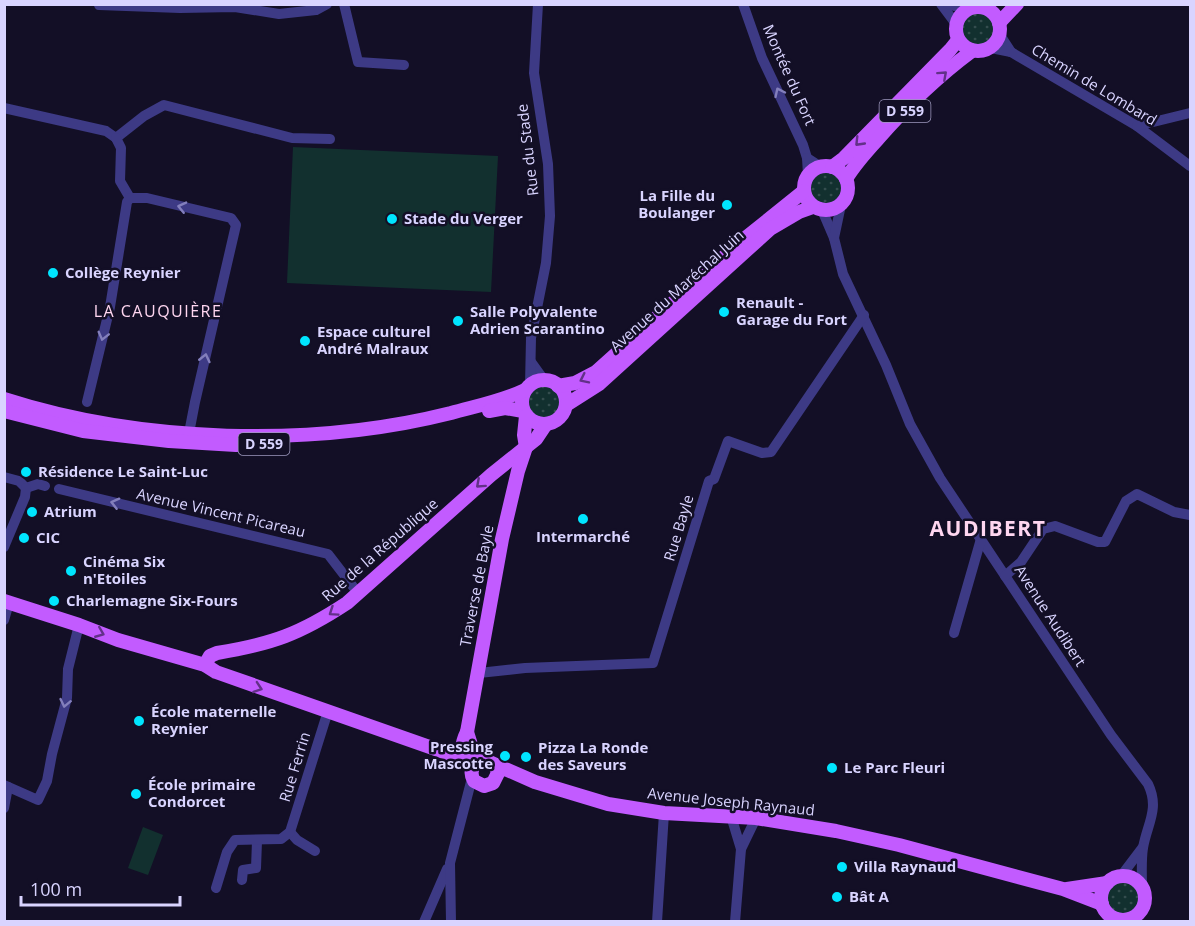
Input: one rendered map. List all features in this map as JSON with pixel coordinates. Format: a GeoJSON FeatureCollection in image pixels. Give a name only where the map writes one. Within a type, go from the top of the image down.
{"type":"FeatureCollection","features":[{"type":"Feature","properties":{"kind":"main road"},"geometry":{"type":"LineString","coordinates":[[999,29],[992,7],[967,10],[956,24],[958,40],[966,48],[972,51],[985,51],[991,48],[999,29],[1017,4]]}},
{"type":"Feature","properties":{"kind":"main road","name":"D 559"},"geometry":{"type":"LineString","coordinates":[[827,167],[844,158],[958,40]]}},
{"type":"Feature","properties":{"kind":"main road","name":"D 559"},"geometry":{"type":"LineString","coordinates":[[846,179],[890,125],[972,51]]}},
{"type":"Feature","properties":{"kind":"main road"},"geometry":{"type":"LineString","coordinates":[[827,167],[841,171],[846,179],[848,193],[841,205],[832,210],[817,209],[808,202],[804,191],[808,175],[814,170],[827,167]]}},
{"type":"Feature","properties":{"kind":"main road","name":"Avenue du Maréchal Juin"},"geometry":{"type":"LineString","coordinates":[[558,386],[576,383],[596,372],[742,240],[804,191]]}},
{"type":"Feature","properties":{"kind":"main road","name":"Avenue du Maréchal Juin"},"geometry":{"type":"LineString","coordinates":[[566,405],[599,384],[770,229],[799,212],[817,209]]}},
{"type":"Feature","properties":{"kind":"main road"},"geometry":{"type":"LineString","coordinates":[[544,380],[558,386],[566,398],[566,405],[560,417],[546,424],[535,423],[525,414],[521,400],[527,387],[544,380]]}},
{"type":"Feature","properties":{"kind":"main road","name":"D 559"},"geometry":{"type":"LineString","coordinates":[[4,399],[82,420],[189,433],[248,436],[349,432],[424,420],[503,399],[527,387]]}},
{"type":"Feature","properties":{"kind":"main road","name":"D 559"},"geometry":{"type":"LineString","coordinates":[[4,411],[83,431],[169,441],[236,445],[351,440],[400,432],[497,409],[516,408],[525,414]]}},
{"type":"Feature","properties":{"kind":"main road","name":"Traverse de Bayle"},"geometry":{"type":"LineString","coordinates":[[492,783],[498,773],[477,766],[462,742],[467,732],[479,673],[502,539],[526,447],[525,414]]}},
{"type":"Feature","properties":{"kind":"main road","name":"Traverse de Bayle"},"geometry":{"type":"LineString","coordinates":[[526,447],[536,439],[546,424]]}},
{"type":"Feature","properties":{"kind":"main road","name":"Rue de la République"},"geometry":{"type":"LineString","coordinates":[[205,665],[210,656],[217,653],[270,643],[297,633],[323,619],[358,593],[490,475],[526,447]]}},
{"type":"Feature","properties":{"kind":"main road"},"geometry":{"type":"LineString","coordinates":[[7,602],[80,625],[118,640],[205,665]]}},
{"type":"Feature","properties":{"kind":"main road","name":"Avenue Joseph Raynaud"},"geometry":{"type":"LineString","coordinates":[[205,665],[216,672],[477,766],[608,804],[664,813],[756,818],[828,829],[899,845],[1064,889],[1102,904]]}},
{"type":"Feature","properties":{"kind":"main road"},"geometry":{"type":"LineString","coordinates":[[467,732],[480,786],[492,783]]}},
{"type":"Feature","properties":{"kind":"main road","name":"Avenue Joseph Raynaud"},"geometry":{"type":"LineString","coordinates":[[492,783],[535,782]]}},
{"type":"Feature","properties":{"kind":"main road"},"geometry":{"type":"LineString","coordinates":[[1121,876],[1133,878],[1142,887],[1145,901],[1144,915],[1139,913],[1129,921],[1109,919],[1102,904],[1102,890],[1107,883],[1121,876]]}},
{"type":"Feature","properties":{"kind":"main road","name":"Avenue Joseph Raynaud"},"geometry":{"type":"LineString","coordinates":[[1064,889],[1107,883]]}},
{"type":"Feature","properties":{"kind":"street"},"geometry":{"type":"LineString","coordinates":[[99,5],[180,8],[235,6],[279,14],[316,10],[327,4]]}},
{"type":"Feature","properties":{"kind":"street"},"geometry":{"type":"LineString","coordinates":[[344,4],[358,62],[404,65]]}},
{"type":"Feature","properties":{"kind":"street","name":"Rue du Stade"},"geometry":{"type":"LineString","coordinates":[[527,387],[531,362],[531,338],[546,263],[550,216],[548,164],[534,73],[538,4]]}},
{"type":"Feature","properties":{"kind":"street","name":"Montée du Fort"},"geometry":{"type":"LineString","coordinates":[[743,4],[762,58],[803,145],[807,158],[808,175]]}},
{"type":"Feature","properties":{"kind":"street"},"geometry":{"type":"LineString","coordinates":[[941,4],[956,24]]}},
{"type":"Feature","properties":{"kind":"street"},"geometry":{"type":"LineString","coordinates":[[948,4],[967,10]]}},
{"type":"Feature","properties":{"kind":"street","name":"Chemin de Lombard"},"geometry":{"type":"LineString","coordinates":[[999,29],[1011,52]]}},
{"type":"Feature","properties":{"kind":"street","name":"Chemin de Lombard"},"geometry":{"type":"LineString","coordinates":[[991,48],[1011,52],[1137,126],[1191,166]]}},
{"type":"Feature","properties":{"kind":"street"},"geometry":{"type":"LineString","coordinates":[[116,138],[144,116],[164,105],[292,138],[330,140]]}},
{"type":"Feature","properties":{"kind":"street"},"geometry":{"type":"LineString","coordinates":[[4,108],[106,131],[116,138],[121,148],[120,181],[130,198]]}},
{"type":"Feature","properties":{"kind":"street"},"geometry":{"type":"LineString","coordinates":[[1137,126],[1191,114]]}},
{"type":"Feature","properties":{"kind":"street"},"geometry":{"type":"LineString","coordinates":[[807,158],[827,167]]}},
{"type":"Feature","properties":{"kind":"street"},"geometry":{"type":"LineString","coordinates":[[87,402],[110,307],[127,202],[130,198]]}},
{"type":"Feature","properties":{"kind":"street"},"geometry":{"type":"LineString","coordinates":[[130,198],[147,198],[231,218],[236,225],[189,433]]}},
{"type":"Feature","properties":{"kind":"street","name":"Avenue Audibert"},"geometry":{"type":"LineString","coordinates":[[834,238],[841,205]]}},
{"type":"Feature","properties":{"kind":"street","name":"Avenue Audibert"},"geometry":{"type":"LineString","coordinates":[[817,209],[834,238],[843,274],[864,315],[909,424],[940,478],[1105,726],[1148,784],[1154,807],[1143,847],[1142,887]]}},
{"type":"Feature","properties":{"kind":"street","name":"Rue Bayle"},"geometry":{"type":"LineString","coordinates":[[479,673],[525,668],[653,663],[709,481],[714,479],[728,441],[762,453],[771,452],[864,315]]}},
{"type":"Feature","properties":{"kind":"street"},"geometry":{"type":"LineString","coordinates":[[531,362],[544,380]]}},
{"type":"Feature","properties":{"kind":"street"},"geometry":{"type":"LineString","coordinates":[[4,477],[19,481],[26,488]]}},
{"type":"Feature","properties":{"kind":"street"},"geometry":{"type":"LineString","coordinates":[[26,488],[41,485]]}},
{"type":"Feature","properties":{"kind":"street"},"geometry":{"type":"LineString","coordinates":[[4,548],[25,497],[26,488]]}},
{"type":"Feature","properties":{"kind":"street","name":"Avenue Vincent Picareau"},"geometry":{"type":"LineString","coordinates":[[59,489],[328,554],[358,593]]}},
{"type":"Feature","properties":{"kind":"street"},"geometry":{"type":"LineString","coordinates":[[1005,576],[1022,562],[1043,529],[1055,526],[1098,542],[1105,542],[1126,501],[1137,494],[1174,512],[1191,514]]}},
{"type":"Feature","properties":{"kind":"street"},"geometry":{"type":"LineString","coordinates":[[954,633],[981,540]]}},
{"type":"Feature","properties":{"kind":"street"},"geometry":{"type":"LineString","coordinates":[[4,620],[7,602]]}},
{"type":"Feature","properties":{"kind":"street"},"geometry":{"type":"LineString","coordinates":[[4,808],[6,786],[38,800],[47,781],[67,698],[68,669],[80,625]]}},
{"type":"Feature","properties":{"kind":"street","name":"Rue Ferrin"},"geometry":{"type":"LineString","coordinates":[[290,832],[328,711]]}},
{"type":"Feature","properties":{"kind":"street"},"geometry":{"type":"LineString","coordinates":[[424,921],[450,863],[477,766]]}},
{"type":"Feature","properties":{"kind":"street"},"geometry":{"type":"LineString","coordinates":[[464,809],[479,792],[492,783]]}},
{"type":"Feature","properties":{"kind":"street"},"geometry":{"type":"LineString","coordinates":[[657,921],[664,813]]}},
{"type":"Feature","properties":{"kind":"street"},"geometry":{"type":"LineString","coordinates":[[730,816],[741,849]]}},
{"type":"Feature","properties":{"kind":"street"},"geometry":{"type":"LineString","coordinates":[[735,921],[741,849],[756,818]]}},
{"type":"Feature","properties":{"kind":"street"},"geometry":{"type":"LineString","coordinates":[[216,888],[227,852],[235,840],[281,839],[290,832],[297,840],[315,851]]}},
{"type":"Feature","properties":{"kind":"street"},"geometry":{"type":"LineString","coordinates":[[242,880],[243,870],[256,868],[257,841]]}},
{"type":"Feature","properties":{"kind":"street","name":"Avenue Audibert"},"geometry":{"type":"LineString","coordinates":[[1121,876],[1143,847]]}},
{"type":"Feature","properties":{"kind":"street"},"geometry":{"type":"LineString","coordinates":[[450,863],[451,921]]}},
{"type":"Feature","properties":{"kind":"green space"},"geometry":{"type":"Polygon","coordinates":[[[978,7],[994,13],[1000,29],[994,45],[978,51],[962,45],[956,29],[962,13],[978,7]]]}},
{"type":"Feature","properties":{"kind":"green space","name":"Stade du Verger"},"geometry":{"type":"Polygon","coordinates":[[[293,147],[498,156],[491,292],[287,283],[293,147]]]}},
{"type":"Feature","properties":{"kind":"green space"},"geometry":{"type":"Polygon","coordinates":[[[826,166],[841,173],[848,188],[841,203],[826,210],[811,203],[804,188],[811,173],[826,166]]]}},
{"type":"Feature","properties":{"kind":"green space"},"geometry":{"type":"Polygon","coordinates":[[[544,380],[559,387],[566,402],[559,417],[544,424],[529,417],[522,402],[529,387],[544,380]]]}},
{"type":"Feature","properties":{"kind":"green space"},"geometry":{"type":"Polygon","coordinates":[[[143,827],[163,835],[148,875],[128,868],[143,827]]]}},
{"type":"Feature","properties":{"kind":"green space"},"geometry":{"type":"Polygon","coordinates":[[[1123,876],[1138,883],[1145,898],[1138,913],[1123,920],[1108,913],[1101,898],[1108,883],[1123,876]]]}},
{"type":"Feature","properties":{"kind":"place","name":"La Fille du Boulanger"},"geometry":{"type":"Point","coordinates":[727,205]}},
{"type":"Feature","properties":{"kind":"place","name":"Stade du Verger"},"geometry":{"type":"Point","coordinates":[392,219]}},
{"type":"Feature","properties":{"kind":"place","name":"Collège Reynier"},"geometry":{"type":"Point","coordinates":[53,273]}},
{"type":"Feature","properties":{"kind":"place","name":"Renault - Garage du Fort"},"geometry":{"type":"Point","coordinates":[724,312]}},
{"type":"Feature","properties":{"kind":"place","name":"Salle Polyvalente Adrien Scarantino"},"geometry":{"type":"Point","coordinates":[458,321]}},
{"type":"Feature","properties":{"kind":"place","name":"Espace culturel André Malraux"},"geometry":{"type":"Point","coordinates":[305,341]}},
{"type":"Feature","properties":{"kind":"place","name":"Résidence Le Saint-Luc"},"geometry":{"type":"Point","coordinates":[26,472]}},
{"type":"Feature","properties":{"kind":"place","name":"Atrium"},"geometry":{"type":"Point","coordinates":[32,512]}},
{"type":"Feature","properties":{"kind":"place","name":"Intermarché"},"geometry":{"type":"Point","coordinates":[583,519]}},
{"type":"Feature","properties":{"kind":"place","name":"CIC"},"geometry":{"type":"Point","coordinates":[24,538]}},
{"type":"Feature","properties":{"kind":"place","name":"Cinéma Six n'Etoiles"},"geometry":{"type":"Point","coordinates":[71,571]}},
{"type":"Feature","properties":{"kind":"place","name":"Charlemagne Six-Fours"},"geometry":{"type":"Point","coordinates":[54,601]}},
{"type":"Feature","properties":{"kind":"place","name":"École maternelle Reynier"},"geometry":{"type":"Point","coordinates":[139,721]}},
{"type":"Feature","properties":{"kind":"place","name":"Pressing Mascotte"},"geometry":{"type":"Point","coordinates":[505,756]}},
{"type":"Feature","properties":{"kind":"place","name":"Pizza La Ronde des Saveurs"},"geometry":{"type":"Point","coordinates":[526,757]}},
{"type":"Feature","properties":{"kind":"place","name":"Le Parc Fleuri"},"geometry":{"type":"Point","coordinates":[832,768]}},
{"type":"Feature","properties":{"kind":"place","name":"École primaire Condorcet"},"geometry":{"type":"Point","coordinates":[136,794]}},
{"type":"Feature","properties":{"kind":"place","name":"Villa Raynaud"},"geometry":{"type":"Point","coordinates":[842,867]}},
{"type":"Feature","properties":{"kind":"place","name":"Bât A"},"geometry":{"type":"Point","coordinates":[837,897]}},
{"type":"Feature","properties":{"kind":"district","name":"LA CAUQUIÈRE"},"geometry":{"type":"Point","coordinates":[158,311]}},
{"type":"Feature","properties":{"kind":"district","name":"AUDIBERT"},"geometry":{"type":"Point","coordinates":[988,529]}}]}
